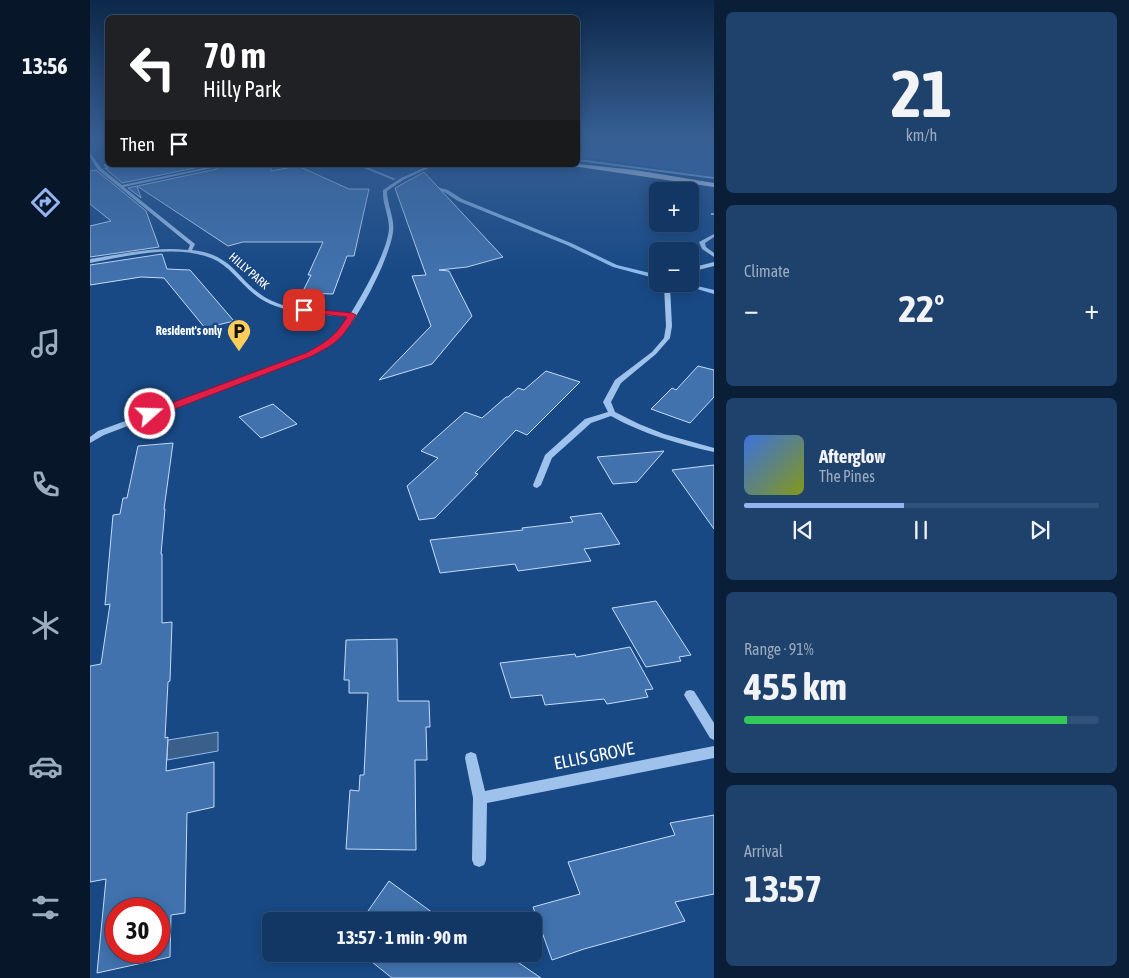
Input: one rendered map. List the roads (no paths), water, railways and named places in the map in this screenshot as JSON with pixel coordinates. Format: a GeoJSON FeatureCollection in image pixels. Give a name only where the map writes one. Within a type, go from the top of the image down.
{"type":"FeatureCollection","features":[{"type":"Feature","properties":{"kind":"street"},"geometry":{"type":"LineString","coordinates":[[116,184],[194,245],[189,252]]}},
{"type":"Feature","properties":{"kind":"street"},"geometry":{"type":"LineString","coordinates":[[120,187],[135,184]]}},
{"type":"Feature","properties":{"kind":"street"},"geometry":{"type":"LineString","coordinates":[[90,441],[102,433],[309,354],[331,343],[340,335],[352,315],[389,246],[391,230],[384,199],[385,190],[395,184]]}},
{"type":"Feature","properties":{"kind":"street"},"geometry":{"type":"LineString","coordinates":[[714,235],[702,242],[704,248],[714,255]]}},
{"type":"Feature","properties":{"kind":"street","name":"HILLY PARK"},"geometry":{"type":"LineString","coordinates":[[90,261],[140,254],[189,252],[209,256],[224,262],[257,295],[269,302],[286,307],[352,315]]}},
{"type":"Feature","properties":{"kind":"street"},"geometry":{"type":"LineString","coordinates":[[699,268],[714,264]]}},
{"type":"Feature","properties":{"kind":"street"},"geometry":{"type":"LineString","coordinates":[[668,292],[669,326],[667,338],[654,353],[618,382],[607,402],[612,413],[630,424],[654,433],[714,450]]}},
{"type":"Feature","properties":{"kind":"street"},"geometry":{"type":"LineString","coordinates":[[537,485],[548,457],[588,421],[612,413]]}},
{"type":"Feature","properties":{"kind":"street"},"geometry":{"type":"LineString","coordinates":[[690,695],[714,734]]}},
{"type":"Feature","properties":{"kind":"street","name":"ELLIS GROVE"},"geometry":{"type":"LineString","coordinates":[[480,798],[714,752]]}},
{"type":"Feature","properties":{"kind":"street"},"geometry":{"type":"LineString","coordinates":[[471,758],[480,798],[479,860]]}},
{"type":"Feature","properties":{"kind":"waterway"},"geometry":{"type":"LineString","coordinates":[[429,186],[446,191],[460,200],[569,244],[615,266],[649,275]]}},
{"type":"Feature","properties":{"kind":"waterway"},"geometry":{"type":"LineString","coordinates":[[699,288],[714,292]]}},
{"type":"Feature","properties":{"kind":"place","name":"Resident's only"},"geometry":{"type":"Point","coordinates":[239,352]}}]}
